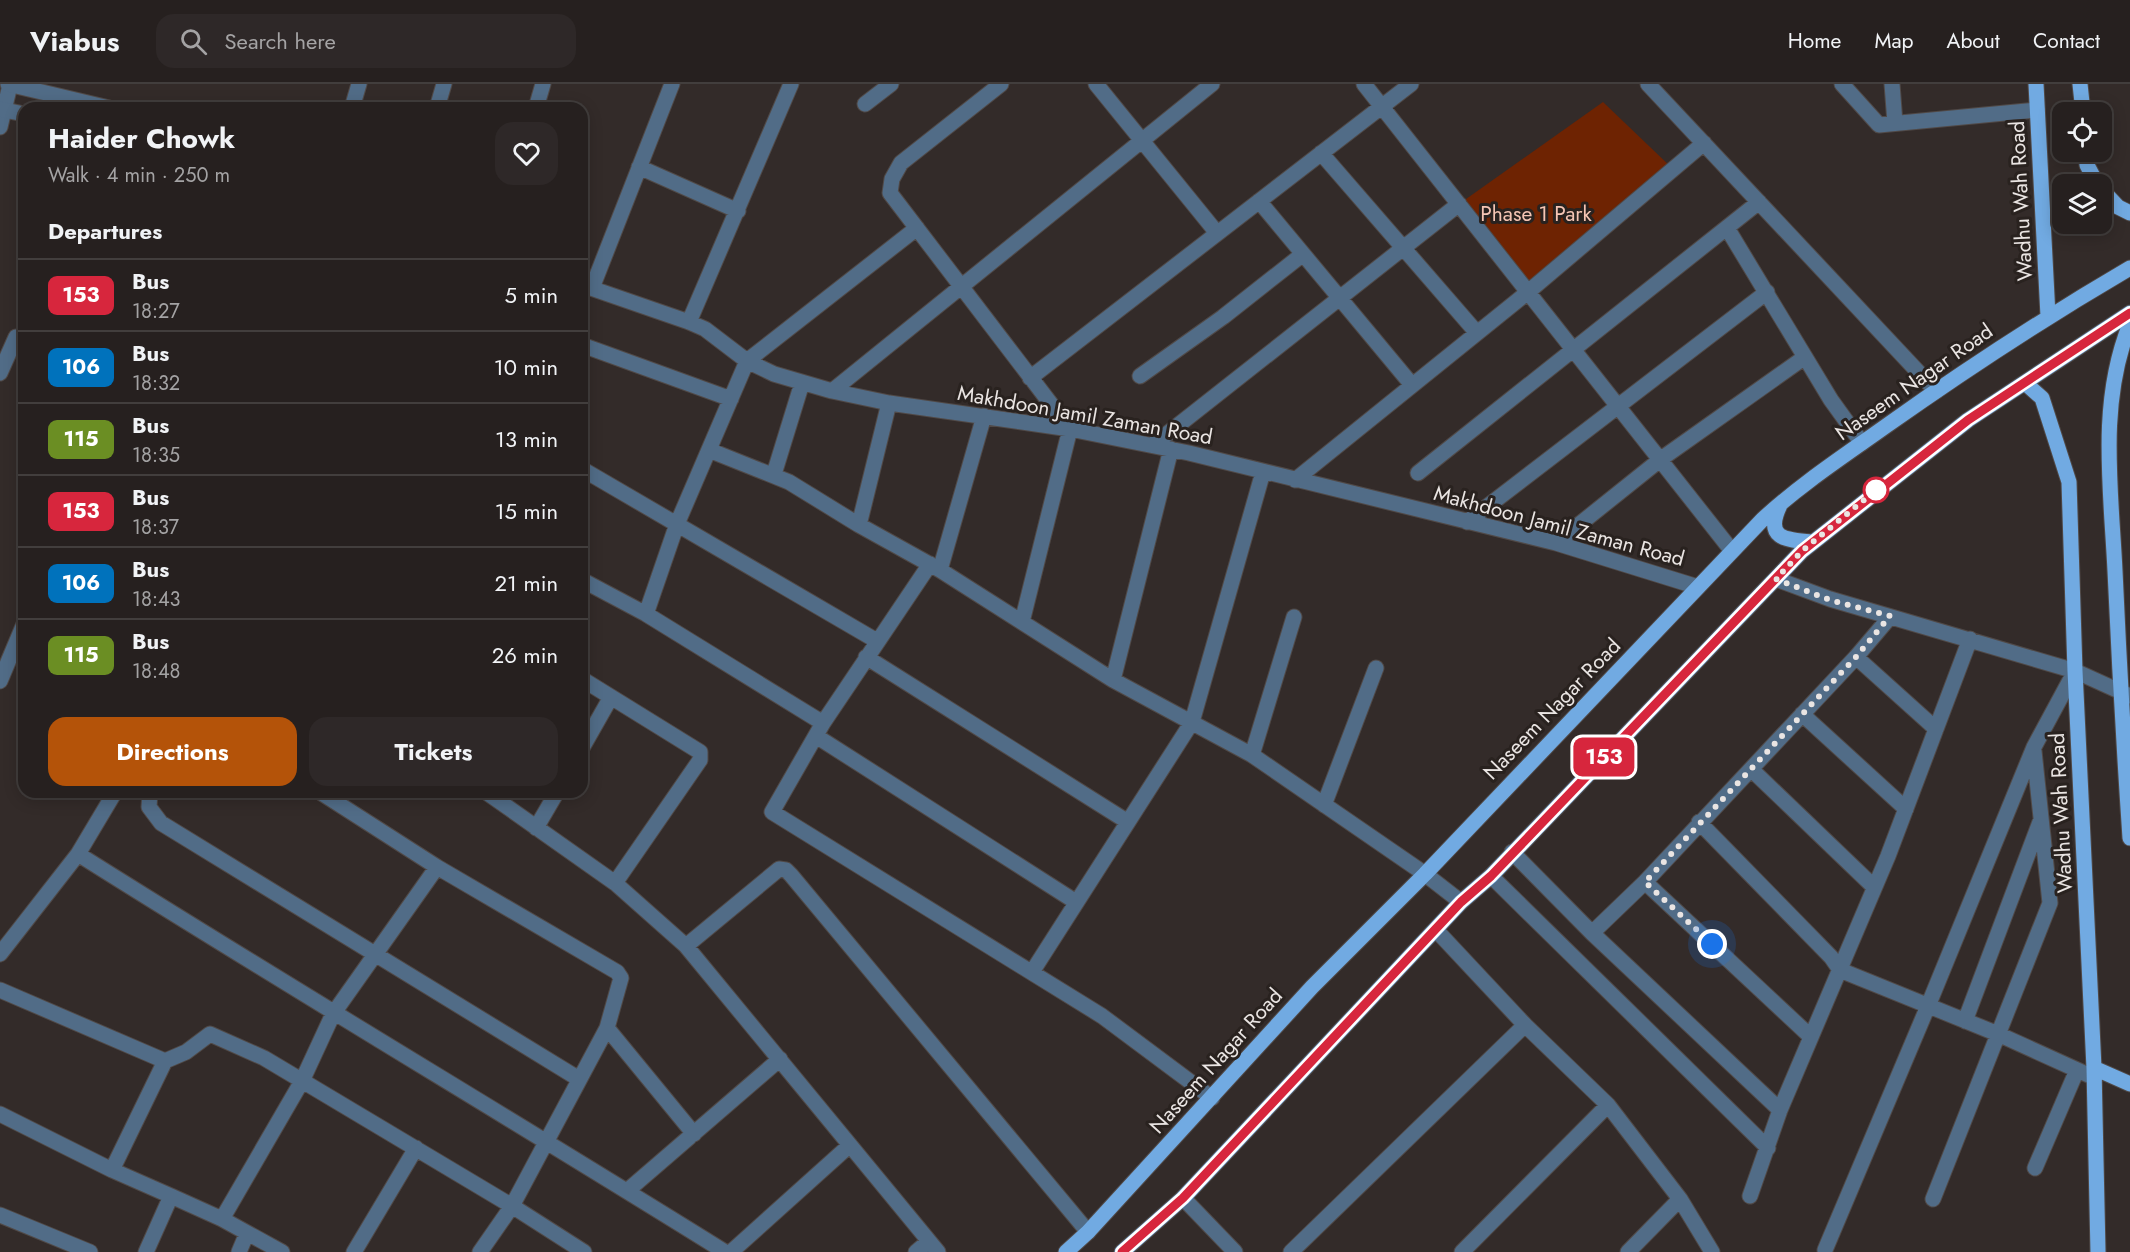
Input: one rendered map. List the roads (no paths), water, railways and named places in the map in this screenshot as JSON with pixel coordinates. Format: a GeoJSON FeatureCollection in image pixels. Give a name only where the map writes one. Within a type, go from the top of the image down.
{"type":"FeatureCollection","features":[{"type":"Feature","properties":{"kind":"main road","name":"Wadhu Wah Road"},"geometry":{"type":"LineString","coordinates":[[2036,84],[2048,316]]}},
{"type":"Feature","properties":{"kind":"main road"},"geometry":{"type":"LineString","coordinates":[[2080,84],[2082,102]]}},
{"type":"Feature","properties":{"kind":"main road"},"geometry":{"type":"LineString","coordinates":[[2112,201],[2118,207],[2130,213]]}},
{"type":"Feature","properties":{"kind":"main road","name":"Naseem Nagar Road"},"geometry":{"type":"LineString","coordinates":[[1066,1252],[1088,1232],[1312,987],[1425,874],[1781,502],[1936,391],[2048,316],[2130,268]]}},
{"type":"Feature","properties":{"kind":"main road"},"geometry":{"type":"LineString","coordinates":[[1122,1252],[1183,1198],[1437,931],[1461,902],[1491,876],[1813,542],[1968,420],[2130,313]]}},
{"type":"Feature","properties":{"kind":"main road"},"geometry":{"type":"LineString","coordinates":[[2130,324],[2117,355],[2109,405],[2125,695],[2130,838]]}},
{"type":"Feature","properties":{"kind":"main road","name":"Wadhu Wah Road"},"geometry":{"type":"LineString","coordinates":[[2025,383],[2042,398],[2069,482],[2075,672],[2095,1073],[2098,1252]]}},
{"type":"Feature","properties":{"kind":"main road"},"geometry":{"type":"LineString","coordinates":[[1781,502],[1774,517],[1774,530],[1777,534],[1791,540],[1813,542]]}},
{"type":"Feature","properties":{"kind":"main road"},"geometry":{"type":"LineString","coordinates":[[2095,1073],[2130,1084]]}},
{"type":"Feature","properties":{"kind":"street"},"geometry":{"type":"LineString","coordinates":[[0,127],[9,84],[84,102]]}},
{"type":"Feature","properties":{"kind":"street"},"geometry":{"type":"LineString","coordinates":[[354,102],[359,84]]}},
{"type":"Feature","properties":{"kind":"street"},"geometry":{"type":"LineString","coordinates":[[440,102],[444,84]]}},
{"type":"Feature","properties":{"kind":"street"},"geometry":{"type":"LineString","coordinates":[[538,102],[543,84]]}},
{"type":"Feature","properties":{"kind":"street"},"geometry":{"type":"LineString","coordinates":[[588,285],[672,84]]}},
{"type":"Feature","properties":{"kind":"street"},"geometry":{"type":"LineString","coordinates":[[689,322],[791,84]]}},
{"type":"Feature","properties":{"kind":"street"},"geometry":{"type":"LineString","coordinates":[[865,104],[891,84]]}},
{"type":"Feature","properties":{"kind":"street"},"geometry":{"type":"LineString","coordinates":[[1001,84],[901,163],[892,179],[890,193],[1070,429],[1022,622]]}},
{"type":"Feature","properties":{"kind":"street"},"geometry":{"type":"LineString","coordinates":[[1096,84],[1217,233]]}},
{"type":"Feature","properties":{"kind":"street"},"geometry":{"type":"LineString","coordinates":[[831,391],[1212,84]]}},
{"type":"Feature","properties":{"kind":"street"},"geometry":{"type":"LineString","coordinates":[[1364,84],[1732,551]]}},
{"type":"Feature","properties":{"kind":"street"},"geometry":{"type":"LineString","coordinates":[[1030,378],[1411,84]]}},
{"type":"Feature","properties":{"kind":"street"},"geometry":{"type":"LineString","coordinates":[[1648,84],[1936,391]]}},
{"type":"Feature","properties":{"kind":"street"},"geometry":{"type":"LineString","coordinates":[[1842,84],[1879,125],[2037,110]]}},
{"type":"Feature","properties":{"kind":"street"},"geometry":{"type":"LineString","coordinates":[[1893,84],[1895,123]]}},
{"type":"Feature","properties":{"kind":"street"},"geometry":{"type":"LineString","coordinates":[[3,110],[18,113]]}},
{"type":"Feature","properties":{"kind":"street"},"geometry":{"type":"LineString","coordinates":[[1295,480],[1528,292],[1704,143]]}},
{"type":"Feature","properties":{"kind":"street"},"geometry":{"type":"LineString","coordinates":[[1321,153],[1477,333]]}},
{"type":"Feature","properties":{"kind":"street"},"geometry":{"type":"LineString","coordinates":[[639,167],[738,211]]}},
{"type":"Feature","properties":{"kind":"street"},"geometry":{"type":"LineString","coordinates":[[1259,201],[1338,299],[1412,385]]}},
{"type":"Feature","properties":{"kind":"street"},"geometry":{"type":"LineString","coordinates":[[1418,473],[1759,202]]}},
{"type":"Feature","properties":{"kind":"street"},"geometry":{"type":"LineString","coordinates":[[1153,445],[1459,204]]}},
{"type":"Feature","properties":{"kind":"street"},"geometry":{"type":"LineString","coordinates":[[646,614],[677,524],[747,361],[917,228]]}},
{"type":"Feature","properties":{"kind":"street"},"geometry":{"type":"LineString","coordinates":[[1726,228],[1831,400],[1862,443]]}},
{"type":"Feature","properties":{"kind":"street"},"geometry":{"type":"LineString","coordinates":[[1140,376],[1223,317],[1303,254]]}},
{"type":"Feature","properties":{"kind":"street","name":"Makhdoon Jamil Zaman Road"},"geometry":{"type":"LineString","coordinates":[[588,287],[689,322],[705,329],[747,361],[774,374],[831,391],[889,403],[1070,429],[1172,449],[1556,543],[1698,587]]}},
{"type":"Feature","properties":{"kind":"street"},"geometry":{"type":"LineString","coordinates":[[1467,522],[1767,292]]}},
{"type":"Feature","properties":{"kind":"street"},"geometry":{"type":"LineString","coordinates":[[0,373],[16,337]]}},
{"type":"Feature","properties":{"kind":"street"},"geometry":{"type":"LineString","coordinates":[[588,347],[731,399]]}},
{"type":"Feature","properties":{"kind":"street"},"geometry":{"type":"LineString","coordinates":[[1556,543],[1661,459],[1805,357]]}},
{"type":"Feature","properties":{"kind":"street"},"geometry":{"type":"LineString","coordinates":[[774,474],[802,382]]}},
{"type":"Feature","properties":{"kind":"street"},"geometry":{"type":"LineString","coordinates":[[859,525],[889,403]]}},
{"type":"Feature","properties":{"kind":"street"},"geometry":{"type":"LineString","coordinates":[[984,416],[935,567],[866,657],[820,729],[772,812],[1102,1016],[1212,1098]]}},
{"type":"Feature","properties":{"kind":"street"},"geometry":{"type":"LineString","coordinates":[[1113,680],[1172,449]]}},
{"type":"Feature","properties":{"kind":"street"},"geometry":{"type":"LineString","coordinates":[[709,450],[774,474],[935,567],[1113,680],[1252,755],[1425,874],[1461,902]]}},
{"type":"Feature","properties":{"kind":"street"},"geometry":{"type":"LineString","coordinates":[[588,472],[878,641]]}},
{"type":"Feature","properties":{"kind":"street"},"geometry":{"type":"LineString","coordinates":[[1032,972],[1191,722],[1263,472]]}},
{"type":"Feature","properties":{"kind":"street"},"geometry":{"type":"LineString","coordinates":[[1776,579],[1830,600],[1970,639],[2075,672],[2125,695]]}},
{"type":"Feature","properties":{"kind":"street"},"geometry":{"type":"LineString","coordinates":[[588,583],[646,614],[1077,902]]}},
{"type":"Feature","properties":{"kind":"street"},"geometry":{"type":"LineString","coordinates":[[1252,755],[1294,616]]}},
{"type":"Feature","properties":{"kind":"street"},"geometry":{"type":"LineString","coordinates":[[1592,933],[1645,882],[1856,657],[1890,616]]}},
{"type":"Feature","properties":{"kind":"street"},"geometry":{"type":"LineString","coordinates":[[0,681],[18,638]]}},
{"type":"Feature","properties":{"kind":"street"},"geometry":{"type":"LineString","coordinates":[[1750,1196],[1780,1110],[1906,809],[1970,639]]}},
{"type":"Feature","properties":{"kind":"street"},"geometry":{"type":"LineString","coordinates":[[866,657],[1128,822]]}},
{"type":"Feature","properties":{"kind":"street"},"geometry":{"type":"LineString","coordinates":[[1856,657],[1936,729]]}},
{"type":"Feature","properties":{"kind":"street"},"geometry":{"type":"LineString","coordinates":[[1324,805],[1376,668]]}},
{"type":"Feature","properties":{"kind":"street"},"geometry":{"type":"LineString","coordinates":[[1825,1250],[2034,747],[2075,672]]}},
{"type":"Feature","properties":{"kind":"street"},"geometry":{"type":"LineString","coordinates":[[588,683],[695,747],[700,753],[700,760],[615,883]]}},
{"type":"Feature","properties":{"kind":"street"},"geometry":{"type":"LineString","coordinates":[[588,737],[611,697]]}},
{"type":"Feature","properties":{"kind":"street"},"geometry":{"type":"LineString","coordinates":[[1802,714],[1906,809]]}},
{"type":"Feature","properties":{"kind":"street"},"geometry":{"type":"LineString","coordinates":[[1934,1199],[2050,903],[2034,747]]}},
{"type":"Feature","properties":{"kind":"street"},"geometry":{"type":"LineString","coordinates":[[1750,769],[1874,887]]}},
{"type":"Feature","properties":{"kind":"street"},"geometry":{"type":"LineString","coordinates":[[0,954],[78,854],[112,798]]}},
{"type":"Feature","properties":{"kind":"street"},"geometry":{"type":"LineString","coordinates":[[150,798],[149,807],[161,823],[579,1079]]}},
{"type":"Feature","properties":{"kind":"street"},"geometry":{"type":"LineString","coordinates":[[329,798],[436,867],[617,972],[621,978],[607,1028],[512,1206],[480,1252]]}},
{"type":"Feature","properties":{"kind":"street"},"geometry":{"type":"LineString","coordinates":[[494,798],[615,883],[686,946],[933,1246],[916,1252]]}},
{"type":"Feature","properties":{"kind":"street"},"geometry":{"type":"LineString","coordinates":[[536,828],[554,798]]}},
{"type":"Feature","properties":{"kind":"street"},"geometry":{"type":"LineString","coordinates":[[1965,1021],[2040,820]]}},
{"type":"Feature","properties":{"kind":"street"},"geometry":{"type":"LineString","coordinates":[[1699,822],[1832,957],[1840,970],[1998,1034],[2077,1070],[2095,1073]]}},
{"type":"Feature","properties":{"kind":"street"},"geometry":{"type":"LineString","coordinates":[[1512,852],[1592,933],[1780,1110]]}},
{"type":"Feature","properties":{"kind":"street"},"geometry":{"type":"LineString","coordinates":[[78,854],[333,1014],[547,1141],[725,1252]]}},
{"type":"Feature","properties":{"kind":"street"},"geometry":{"type":"LineString","coordinates":[[222,1219],[302,1081],[333,1014],[436,867]]}},
{"type":"Feature","properties":{"kind":"street"},"geometry":{"type":"LineString","coordinates":[[686,946],[779,870],[786,870],[1088,1232]]}},
{"type":"Feature","properties":{"kind":"street"},"geometry":{"type":"LineString","coordinates":[[1491,876],[1768,1148]]}},
{"type":"Feature","properties":{"kind":"street"},"geometry":{"type":"LineString","coordinates":[[1645,882],[1811,1037]]}},
{"type":"Feature","properties":{"kind":"street"},"geometry":{"type":"LineString","coordinates":[[1437,931],[1525,1025],[1608,1105],[1680,1199],[1712,1252]]}},
{"type":"Feature","properties":{"kind":"street"},"geometry":{"type":"LineString","coordinates":[[0,990],[165,1061]]}},
{"type":"Feature","properties":{"kind":"street"},"geometry":{"type":"LineString","coordinates":[[1292,1252],[1525,1025]]}},
{"type":"Feature","properties":{"kind":"street"},"geometry":{"type":"LineString","coordinates":[[607,1028],[694,1134]]}},
{"type":"Feature","properties":{"kind":"street"},"geometry":{"type":"LineString","coordinates":[[111,1170],[165,1061],[186,1052],[210,1034],[264,1058],[512,1206],[584,1252]]}},
{"type":"Feature","properties":{"kind":"street"},"geometry":{"type":"LineString","coordinates":[[627,1191],[780,1059]]}},
{"type":"Feature","properties":{"kind":"street"},"geometry":{"type":"LineString","coordinates":[[2035,1168],[2077,1070]]}},
{"type":"Feature","properties":{"kind":"street"},"geometry":{"type":"LineString","coordinates":[[1462,1252],[1608,1105]]}},
{"type":"Feature","properties":{"kind":"street"},"geometry":{"type":"LineString","coordinates":[[0,1114],[111,1170],[222,1219],[282,1252]]}},
{"type":"Feature","properties":{"kind":"street"},"geometry":{"type":"LineString","coordinates":[[732,1252],[850,1145]]}},
{"type":"Feature","properties":{"kind":"street"},"geometry":{"type":"LineString","coordinates":[[354,1252],[416,1148]]}},
{"type":"Feature","properties":{"kind":"street"},"geometry":{"type":"LineString","coordinates":[[146,1252],[171,1196]]}},
{"type":"Feature","properties":{"kind":"street"},"geometry":{"type":"LineString","coordinates":[[1183,1198],[1235,1252]]}},
{"type":"Feature","properties":{"kind":"street"},"geometry":{"type":"LineString","coordinates":[[1628,1252],[1680,1199]]}},
{"type":"Feature","properties":{"kind":"street"},"geometry":{"type":"LineString","coordinates":[[0,1215],[90,1252]]}},
{"type":"Feature","properties":{"kind":"street"},"geometry":{"type":"LineString","coordinates":[[239,1252],[247,1233]]}},
{"type":"Feature","properties":{"kind":"park label","name":"Phase 1 Park"},"geometry":{"type":"Point","coordinates":[1536,214]}}]}
